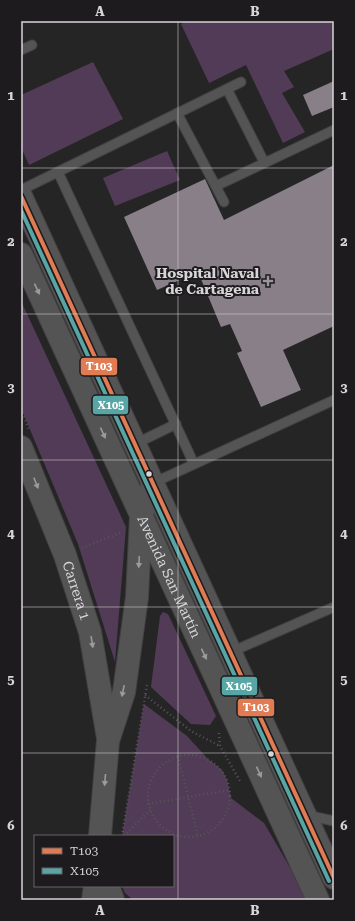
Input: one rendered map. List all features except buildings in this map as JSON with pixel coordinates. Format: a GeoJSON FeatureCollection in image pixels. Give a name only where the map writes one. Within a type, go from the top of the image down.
{"type":"FeatureCollection","features":[{"type":"Feature","properties":{"kind":"main road","name":"Avenida San Martín"},"geometry":{"type":"LineString","coordinates":[[21,196],[306,814],[334,878]]}},
{"type":"Feature","properties":{"kind":"main road","name":"Avenida San Martín"},"geometry":{"type":"LineString","coordinates":[[21,254],[318,900]]}},
{"type":"Feature","properties":{"kind":"main road","name":"Carrera 1"},"geometry":{"type":"LineString","coordinates":[[25,439],[90,632],[108,741]]}},
{"type":"Feature","properties":{"kind":"main road","name":"Carrera 1"},"geometry":{"type":"LineString","coordinates":[[100,835],[108,741],[124,692],[137,597],[141,517],[153,483]]}},
{"type":"Feature","properties":{"kind":"main road"},"geometry":{"type":"LineString","coordinates":[[93,900],[95,887]]}},
{"type":"Feature","properties":{"kind":"main road"},"geometry":{"type":"LineString","coordinates":[[108,887],[113,900]]}},
{"type":"Feature","properties":{"kind":"lane"},"geometry":{"type":"LineString","coordinates":[[21,50],[32,45]]}},
{"type":"Feature","properties":{"kind":"lane"},"geometry":{"type":"LineString","coordinates":[[21,190],[241,82]]}},
{"type":"Feature","properties":{"kind":"lane"},"geometry":{"type":"LineString","coordinates":[[227,89],[264,162]]}},
{"type":"Feature","properties":{"kind":"lane"},"geometry":{"type":"LineString","coordinates":[[177,113],[224,202]]}},
{"type":"Feature","properties":{"kind":"lane"},"geometry":{"type":"LineString","coordinates":[[216,186],[334,130]]}},
{"type":"Feature","properties":{"kind":"lane"},"geometry":{"type":"LineString","coordinates":[[58,172],[194,464]]}},
{"type":"Feature","properties":{"kind":"lane"},"geometry":{"type":"LineString","coordinates":[[153,483],[334,400]]}},
{"type":"Feature","properties":{"kind":"lane"},"geometry":{"type":"LineString","coordinates":[[135,444],[176,424]]}},
{"type":"Feature","properties":{"kind":"lane"},"geometry":{"type":"LineString","coordinates":[[231,652],[334,607]]}},
{"type":"Feature","properties":{"kind":"lane"},"geometry":{"type":"LineString","coordinates":[[306,814],[334,822]]}},
{"type":"Feature","properties":{"kind":"path"},"geometry":{"type":"LineString","coordinates":[[21,409],[25,439]]}},
{"type":"Feature","properties":{"kind":"path"},"geometry":{"type":"LineString","coordinates":[[65,555],[124,531]]}},
{"type":"Feature","properties":{"kind":"path"},"geometry":{"type":"LineString","coordinates":[[123,835],[146,695],[147,680]]}},
{"type":"Feature","properties":{"kind":"path"},"geometry":{"type":"LineString","coordinates":[[146,695],[191,731],[220,746]]}},
{"type":"Feature","properties":{"kind":"path"},"geometry":{"type":"LineString","coordinates":[[219,731],[220,746],[242,785]]}},
{"type":"Feature","properties":{"kind":"path"},"geometry":{"type":"LineString","coordinates":[[195,755],[204,757],[216,764],[227,780],[230,790],[229,806],[222,821],[214,829],[198,836],[182,837],[173,834],[157,823],[148,804],[149,785],[152,776],[163,763],[178,756],[195,755]]}},
{"type":"Feature","properties":{"kind":"path"},"geometry":{"type":"LineString","coordinates":[[178,756],[198,836]]}},
{"type":"Feature","properties":{"kind":"path"},"geometry":{"type":"LineString","coordinates":[[148,804],[230,790]]}},
{"type":"Feature","properties":{"kind":"path"},"geometry":{"type":"LineString","coordinates":[[124,835],[150,810]]}},
{"type":"Feature","properties":{"kind":"shaded area"},"geometry":{"type":"Polygon","coordinates":[[[187,21],[334,21],[334,49],[284,71],[294,87],[282,93],[305,132],[283,143],[246,65],[209,83],[181,24],[187,21]]]}},
{"type":"Feature","properties":{"kind":"shaded area"},"geometry":{"type":"Polygon","coordinates":[[[93,62],[123,119],[29,165],[21,147],[21,95],[93,62]]]}},
{"type":"Feature","properties":{"kind":"shaded area"},"geometry":{"type":"Polygon","coordinates":[[[167,151],[180,180],[115,206],[103,178],[167,151]]]}},
{"type":"Feature","properties":{"kind":"shaded area"},"geometry":{"type":"Polygon","coordinates":[[[21,301],[126,527],[115,662],[78,544],[21,408],[21,301]]]}},
{"type":"Feature","properties":{"kind":"shaded area"},"geometry":{"type":"Polygon","coordinates":[[[163,612],[168,614],[216,716],[210,725],[191,724],[151,687],[160,616],[163,612]]]}},
{"type":"Feature","properties":{"kind":"shaded area"},"geometry":{"type":"Polygon","coordinates":[[[144,704],[187,736],[208,759],[222,770],[227,780],[231,798],[264,823],[309,900],[133,900],[125,893],[122,887],[174,887],[174,835],[122,835],[144,704]]]}},
{"type":"Feature","properties":{"kind":"transit line","name":"T103"},"geometry":{"type":"LineString","coordinates":[[21,196],[334,878]]}},
{"type":"Feature","properties":{"kind":"transit line","name":"X105"},"geometry":{"type":"LineString","coordinates":[[21,210],[329,881]]}},
{"type":"Feature","properties":{"kind":"place","name":"Hospital Naval de Cartagena"},"geometry":{"type":"Point","coordinates":[268,281]}}]}
